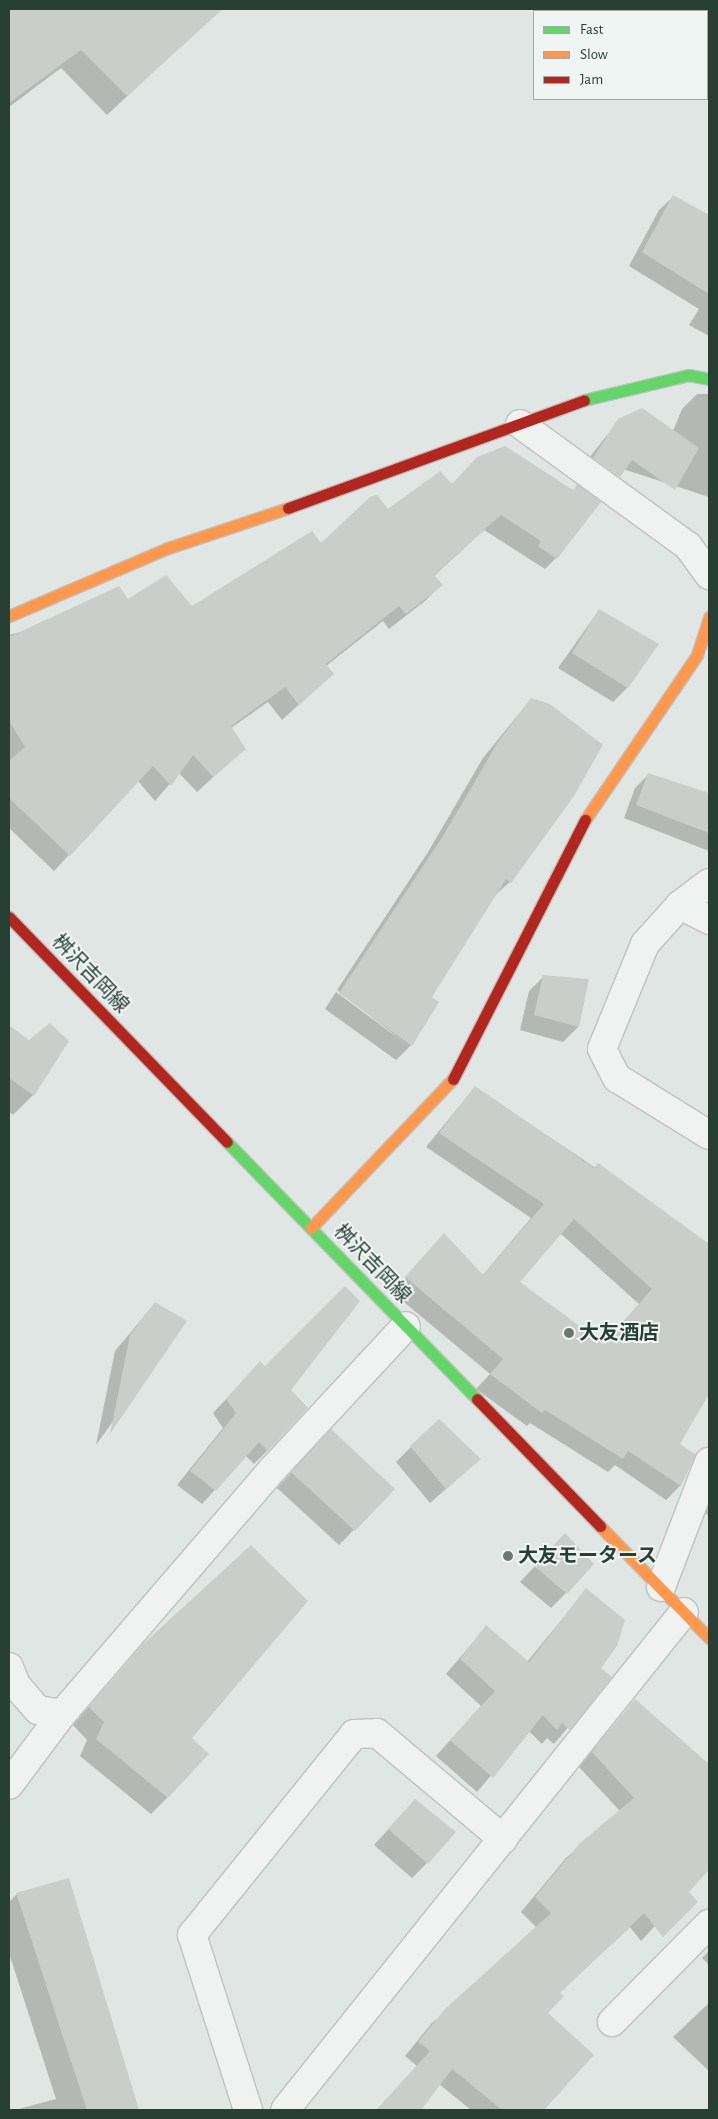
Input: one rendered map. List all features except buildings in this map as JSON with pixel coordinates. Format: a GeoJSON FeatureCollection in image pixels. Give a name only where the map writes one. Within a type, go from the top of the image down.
{"type":"FeatureCollection","features":[{"type":"Feature","properties":{"kind":"street"},"geometry":{"type":"LineString","coordinates":[[9,616],[168,548],[520,424],[602,393],[689,375],[709,379]]}},
{"type":"Feature","properties":{"kind":"street"},"geometry":{"type":"LineString","coordinates":[[520,424],[688,546],[709,575]]}},
{"type":"Feature","properties":{"kind":"street"},"geometry":{"type":"LineString","coordinates":[[311,1228],[461,1071],[571,840],[697,655],[709,617]]}},
{"type":"Feature","properties":{"kind":"street"},"geometry":{"type":"LineString","coordinates":[[709,883],[680,905],[645,944],[602,1049],[617,1078],[709,1135]]}},
{"type":"Feature","properties":{"kind":"street"},"geometry":{"type":"LineString","coordinates":[[680,905],[709,920]]}},
{"type":"Feature","properties":{"kind":"street","name":"桝沢吉岡線"},"geometry":{"type":"LineString","coordinates":[[9,917],[709,1638]]}},
{"type":"Feature","properties":{"kind":"street"},"geometry":{"type":"LineString","coordinates":[[9,1785],[62,1714],[273,1469],[406,1326]]}},
{"type":"Feature","properties":{"kind":"street"},"geometry":{"type":"LineString","coordinates":[[661,1587],[709,1462]]}},
{"type":"Feature","properties":{"kind":"street"},"geometry":{"type":"LineString","coordinates":[[285,2110],[684,1612]]}},
{"type":"Feature","properties":{"kind":"street"},"geometry":{"type":"LineString","coordinates":[[9,1667],[16,1686],[38,1710],[62,1714]]}},
{"type":"Feature","properties":{"kind":"street"},"geometry":{"type":"LineString","coordinates":[[248,2110],[192,1936],[354,1734],[376,1733],[503,1839]]}},
{"type":"Feature","properties":{"kind":"street"},"geometry":{"type":"LineString","coordinates":[[612,2022],[709,1924]]}},
{"type":"Feature","properties":{"kind":"traffic: fast"},"geometry":{"type":"LineString","coordinates":[[584,400],[689,375],[709,379]]}},
{"type":"Feature","properties":{"kind":"traffic: fast"},"geometry":{"type":"LineString","coordinates":[[227,1142],[477,1399]]}},
{"type":"Feature","properties":{"kind":"traffic: slow"},"geometry":{"type":"LineString","coordinates":[[9,616],[168,548],[288,508]]}},
{"type":"Feature","properties":{"kind":"traffic: slow"},"geometry":{"type":"LineString","coordinates":[[585,820],[697,655],[709,617]]}},
{"type":"Feature","properties":{"kind":"traffic: slow"},"geometry":{"type":"LineString","coordinates":[[311,1228],[453,1079]]}},
{"type":"Feature","properties":{"kind":"traffic: slow"},"geometry":{"type":"LineString","coordinates":[[600,1526],[709,1638]]}},
{"type":"Feature","properties":{"kind":"traffic: jam"},"geometry":{"type":"LineString","coordinates":[[288,508],[584,400]]}},
{"type":"Feature","properties":{"kind":"traffic: jam"},"geometry":{"type":"LineString","coordinates":[[453,1079],[585,820]]}},
{"type":"Feature","properties":{"kind":"traffic: jam"},"geometry":{"type":"LineString","coordinates":[[9,917],[227,1142]]}},
{"type":"Feature","properties":{"kind":"traffic: jam"},"geometry":{"type":"LineString","coordinates":[[477,1399],[600,1526]]}},
{"type":"Feature","properties":{"kind":"place","name":"大友酒店"},"geometry":{"type":"Point","coordinates":[569,1333]}},
{"type":"Feature","properties":{"kind":"place","name":"大友モータース"},"geometry":{"type":"Point","coordinates":[508,1556]}}]}
